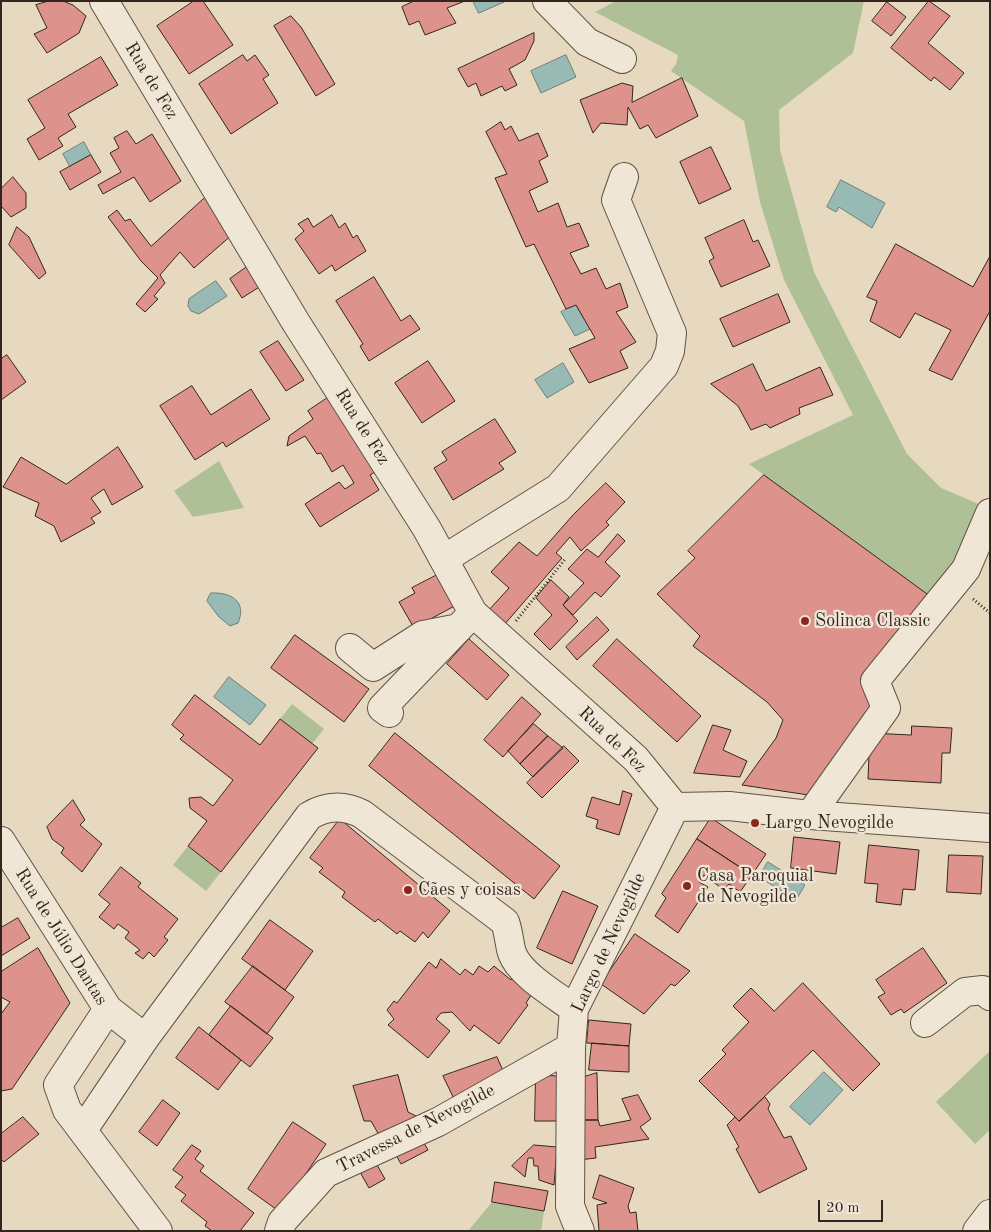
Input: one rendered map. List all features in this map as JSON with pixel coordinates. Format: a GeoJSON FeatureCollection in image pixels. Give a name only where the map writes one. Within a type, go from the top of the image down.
{"type":"FeatureCollection","features":[{"type":"Feature","properties":{"kind":"street","name":"Rua de Fez"},"geometry":{"type":"LineString","coordinates":[[104,1],[296,321],[444,559],[466,620],[502,639],[636,759],[675,807]]}},
{"type":"Feature","properties":{"kind":"street"},"geometry":{"type":"LineString","coordinates":[[547,1],[587,42],[622,59]]}},
{"type":"Feature","properties":{"kind":"street"},"geometry":{"type":"LineString","coordinates":[[444,559],[558,488],[664,366],[670,351],[672,333],[616,200],[624,177]]}},
{"type":"Feature","properties":{"kind":"street"},"geometry":{"type":"LineString","coordinates":[[810,815],[886,708],[875,681],[966,570],[990,513]]}},
{"type":"Feature","properties":{"kind":"street"},"geometry":{"type":"LineString","coordinates":[[350,648],[373,667],[423,635],[466,620]]}},
{"type":"Feature","properties":{"kind":"street"},"geometry":{"type":"LineString","coordinates":[[389,713],[382,708],[466,620]]}},
{"type":"Feature","properties":{"kind":"street"},"geometry":{"type":"LineString","coordinates":[[675,807],[729,806],[810,815],[990,828]]}},
{"type":"Feature","properties":{"kind":"street"},"geometry":{"type":"LineString","coordinates":[[83,1130],[144,1038],[309,816],[319,810],[333,807],[350,808],[362,814],[505,922],[510,935],[512,953],[522,970],[574,1009]]}},
{"type":"Feature","properties":{"kind":"street","name":"Largo de Nevogilde"},"geometry":{"type":"LineString","coordinates":[[580,1231],[570,1206],[571,1047],[574,1009],[675,807]]}},
{"type":"Feature","properties":{"kind":"street","name":"Rua de Júlio Dantas"},"geometry":{"type":"LineString","coordinates":[[1,841],[108,1009],[58,1085],[67,1110],[158,1231]]}},
{"type":"Feature","properties":{"kind":"street"},"geometry":{"type":"LineString","coordinates":[[925,1022],[965,992],[983,990],[990,996]]}},
{"type":"Feature","properties":{"kind":"street"},"geometry":{"type":"LineString","coordinates":[[108,1009],[144,1038]]}},
{"type":"Feature","properties":{"kind":"street","name":"Travessa de Nevogilde"},"geometry":{"type":"LineString","coordinates":[[279,1231],[282,1222],[326,1173],[438,1122],[571,1047]]}},
{"type":"Feature","properties":{"kind":"street","name":"Largo de Nevogilde"},"geometry":{"type":"LineString","coordinates":[[557,1231],[570,1206]]}},
{"type":"Feature","properties":{"kind":"street"},"geometry":{"type":"LineString","coordinates":[[977,1231],[990,1214]]}},
{"type":"Feature","properties":{"kind":"path"},"geometry":{"type":"LineString","coordinates":[[502,639],[566,558]]}},
{"type":"Feature","properties":{"kind":"green space"},"geometry":{"type":"Polygon","coordinates":[[[616,1],[864,1],[853,53],[779,110],[780,150],[814,272],[907,454],[941,488],[981,505],[970,525],[961,551],[934,599],[749,464],[853,415],[784,280],[760,202],[744,121],[671,71],[676,64],[678,55],[595,12],[616,1]]]}},
{"type":"Feature","properties":{"kind":"green space"},"geometry":{"type":"Polygon","coordinates":[[[219,461],[244,508],[193,517],[174,491],[219,461]]]}},
{"type":"Feature","properties":{"kind":"green space"},"geometry":{"type":"Polygon","coordinates":[[[292,704],[324,729],[312,744],[280,719],[292,704]]]}},
{"type":"Feature","properties":{"kind":"green space"},"geometry":{"type":"Polygon","coordinates":[[[188,846],[221,872],[206,891],[173,865],[188,846]]]}},
{"type":"Feature","properties":{"kind":"green space"},"geometry":{"type":"Polygon","coordinates":[[[990,1051],[990,1130],[975,1144],[936,1102],[990,1051]]]}},
{"type":"Feature","properties":{"kind":"green space"},"geometry":{"type":"Polygon","coordinates":[[[492,1202],[544,1211],[541,1231],[468,1231],[492,1202]]]}},
{"type":"Feature","properties":{"kind":"water"},"geometry":{"type":"Polygon","coordinates":[[[473,1],[503,1],[504,2],[479,13],[473,1]]]}},
{"type":"Feature","properties":{"kind":"water"},"geometry":{"type":"Polygon","coordinates":[[[566,55],[576,77],[541,93],[531,71],[566,55]]]}},
{"type":"Feature","properties":{"kind":"water"},"geometry":{"type":"Polygon","coordinates":[[[84,142],[91,155],[70,167],[63,154],[84,142]]]}},
{"type":"Feature","properties":{"kind":"water"},"geometry":{"type":"Polygon","coordinates":[[[841,180],[885,203],[872,228],[839,207],[836,212],[827,207],[841,180]]]}},
{"type":"Feature","properties":{"kind":"water"},"geometry":{"type":"Polygon","coordinates":[[[216,281],[227,296],[199,314],[191,311],[188,306],[189,299],[216,281]]]}},
{"type":"Feature","properties":{"kind":"water"},"geometry":{"type":"Polygon","coordinates":[[[576,305],[590,329],[575,336],[561,312],[576,305]]]}},
{"type":"Feature","properties":{"kind":"water"},"geometry":{"type":"Polygon","coordinates":[[[563,363],[574,382],[547,398],[535,380],[563,363]]]}},
{"type":"Feature","properties":{"kind":"water"},"geometry":{"type":"Polygon","coordinates":[[[211,593],[225,594],[236,600],[241,609],[238,623],[230,626],[219,617],[207,601],[211,593]]]}},
{"type":"Feature","properties":{"kind":"water"},"geometry":{"type":"Polygon","coordinates":[[[229,677],[266,705],[250,725],[214,697],[229,677]]]}},
{"type":"Feature","properties":{"kind":"water"},"geometry":{"type":"Polygon","coordinates":[[[768,862],[805,885],[796,900],[759,877],[768,862]]]}},
{"type":"Feature","properties":{"kind":"water"},"geometry":{"type":"Polygon","coordinates":[[[824,1072],[843,1090],[810,1125],[790,1107],[824,1072]]]}},
{"type":"Feature","properties":{"kind":"building"},"geometry":{"type":"Polygon","coordinates":[[[49,1],[63,1],[73,5],[86,16],[79,33],[47,53],[34,34],[47,28],[36,5],[49,1]]]}},
{"type":"Feature","properties":{"kind":"building"},"geometry":{"type":"Polygon","coordinates":[[[194,1],[203,1],[233,45],[189,74],[157,26],[194,1]]]}},
{"type":"Feature","properties":{"kind":"building"},"geometry":{"type":"Polygon","coordinates":[[[414,1],[465,1],[447,8],[456,23],[425,35],[419,21],[409,25],[402,7],[414,1]]]}},
{"type":"Feature","properties":{"kind":"building"},"geometry":{"type":"Polygon","coordinates":[[[929,1],[950,16],[928,43],[964,73],[950,90],[934,77],[931,81],[891,48],[929,1]]]}},
{"type":"Feature","properties":{"kind":"building"},"geometry":{"type":"Polygon","coordinates":[[[887,2],[906,17],[891,36],[872,21],[887,2]]]}},
{"type":"Feature","properties":{"kind":"building"},"geometry":{"type":"Polygon","coordinates":[[[291,16],[301,27],[335,84],[316,96],[274,26],[291,16]]]}},
{"type":"Feature","properties":{"kind":"building"},"geometry":{"type":"Polygon","coordinates":[[[534,33],[534,41],[525,60],[509,69],[517,85],[505,91],[502,86],[481,96],[476,83],[468,87],[458,69],[534,33]]]}},
{"type":"Feature","properties":{"kind":"building"},"geometry":{"type":"Polygon","coordinates":[[[243,55],[247,61],[255,55],[269,75],[263,79],[278,103],[231,134],[199,84],[243,55]]]}},
{"type":"Feature","properties":{"kind":"building"},"geometry":{"type":"Polygon","coordinates":[[[101,57],[118,85],[68,114],[76,127],[58,138],[63,146],[39,160],[27,139],[45,128],[28,100],[101,57]]]}},
{"type":"Feature","properties":{"kind":"building"},"geometry":{"type":"Polygon","coordinates":[[[682,78],[698,116],[656,138],[648,125],[640,129],[628,107],[627,125],[601,123],[593,133],[580,100],[622,83],[633,86],[632,102],[682,78]]]}},
{"type":"Feature","properties":{"kind":"building"},"geometry":{"type":"Polygon","coordinates":[[[501,122],[505,130],[511,126],[519,141],[538,133],[548,156],[539,161],[548,182],[529,191],[538,212],[558,203],[567,227],[579,223],[589,246],[570,253],[581,274],[596,268],[606,289],[620,283],[628,307],[616,312],[636,342],[620,351],[628,368],[589,383],[569,349],[595,338],[576,305],[566,309],[534,244],[526,247],[495,178],[507,174],[486,132],[501,122]]]}},
{"type":"Feature","properties":{"kind":"building"},"geometry":{"type":"Polygon","coordinates":[[[127,131],[136,144],[152,134],[181,181],[150,202],[134,177],[103,194],[98,185],[121,172],[110,153],[119,148],[114,138],[127,131]]]}},
{"type":"Feature","properties":{"kind":"building"},"geometry":{"type":"Polygon","coordinates":[[[711,147],[731,189],[699,204],[680,162],[711,147]]]}},
{"type":"Feature","properties":{"kind":"building"},"geometry":{"type":"Polygon","coordinates":[[[91,155],[101,172],[70,190],[60,172],[91,155]]]}},
{"type":"Feature","properties":{"kind":"building"},"geometry":{"type":"Polygon","coordinates":[[[13,177],[26,193],[26,208],[11,217],[1,206],[1,189],[13,177]]]}},
{"type":"Feature","properties":{"kind":"building"},"geometry":{"type":"Polygon","coordinates":[[[208,195],[233,234],[194,268],[180,252],[160,275],[165,283],[154,296],[158,299],[145,312],[136,304],[158,278],[141,261],[108,217],[117,210],[125,221],[130,219],[151,246],[208,195]]]}},
{"type":"Feature","properties":{"kind":"building"},"geometry":{"type":"Polygon","coordinates":[[[332,215],[339,228],[345,223],[353,238],[357,235],[366,251],[335,271],[332,265],[319,274],[295,239],[304,231],[298,224],[308,218],[313,227],[332,215]]]}},
{"type":"Feature","properties":{"kind":"building"},"geometry":{"type":"Polygon","coordinates":[[[744,220],[753,242],[758,240],[770,266],[721,287],[709,261],[714,258],[705,238],[744,220]]]}},
{"type":"Feature","properties":{"kind":"building"},"geometry":{"type":"Polygon","coordinates":[[[17,227],[29,237],[46,273],[39,279],[9,245],[17,227]]]}},
{"type":"Feature","properties":{"kind":"building"},"geometry":{"type":"Polygon","coordinates":[[[896,244],[973,287],[990,256],[990,311],[952,380],[929,370],[951,330],[915,313],[900,338],[870,321],[877,301],[867,297],[896,244]]]}},
{"type":"Feature","properties":{"kind":"building"},"geometry":{"type":"Polygon","coordinates":[[[251,264],[264,284],[242,298],[230,279],[251,264]]]}},
{"type":"Feature","properties":{"kind":"building"},"geometry":{"type":"Polygon","coordinates":[[[374,277],[401,321],[410,315],[420,329],[369,361],[360,346],[363,344],[336,301],[374,277]]]}},
{"type":"Feature","properties":{"kind":"building"},"geometry":{"type":"Polygon","coordinates":[[[778,294],[790,322],[733,347],[720,319],[778,294]]]}},
{"type":"Feature","properties":{"kind":"building"},"geometry":{"type":"Polygon","coordinates":[[[278,341],[304,380],[286,391],[260,352],[278,341]]]}},
{"type":"Feature","properties":{"kind":"building"},"geometry":{"type":"Polygon","coordinates":[[[7,355],[26,382],[1,400],[1,359],[7,355]]]}},
{"type":"Feature","properties":{"kind":"building"},"geometry":{"type":"Polygon","coordinates":[[[428,361],[455,401],[422,423],[395,383],[428,361]]]}},
{"type":"Feature","properties":{"kind":"building"},"geometry":{"type":"Polygon","coordinates":[[[753,364],[766,391],[820,367],[833,395],[799,408],[800,414],[770,428],[766,424],[751,430],[738,406],[711,384],[753,364]]]}},
{"type":"Feature","properties":{"kind":"building"},"geometry":{"type":"Polygon","coordinates":[[[192,386],[211,415],[251,389],[270,419],[226,447],[223,442],[195,460],[160,406],[192,386]]]}},
{"type":"Feature","properties":{"kind":"building"},"geometry":{"type":"Polygon","coordinates":[[[335,393],[383,467],[370,475],[379,490],[320,527],[305,504],[339,482],[345,489],[354,483],[343,465],[332,472],[321,453],[317,454],[305,436],[287,446],[289,436],[313,419],[308,411],[335,393]]]}},
{"type":"Feature","properties":{"kind":"building"},"geometry":{"type":"Polygon","coordinates":[[[495,419],[516,452],[499,463],[504,469],[453,500],[434,468],[447,460],[442,452],[495,419]]]}},
{"type":"Feature","properties":{"kind":"building"},"geometry":{"type":"Polygon","coordinates":[[[118,447],[143,487],[112,505],[104,489],[91,498],[101,512],[91,518],[95,523],[61,542],[54,526],[35,516],[39,503],[3,487],[21,457],[66,484],[118,447]]]}},
{"type":"Feature","properties":{"kind":"building","name":"Solinca Classic"},"geometry":{"type":"Polygon","coordinates":[[[764,475],[934,599],[875,681],[886,708],[822,797],[742,785],[776,738],[783,720],[767,702],[693,646],[700,636],[657,594],[695,558],[688,551],[764,475]]]}},
{"type":"Feature","properties":{"kind":"building"},"geometry":{"type":"Polygon","coordinates":[[[606,483],[625,502],[606,522],[609,525],[581,551],[570,537],[556,553],[562,558],[504,625],[488,611],[509,588],[491,572],[519,542],[537,556],[573,515],[606,483]]]}},
{"type":"Feature","properties":{"kind":"building"},"geometry":{"type":"Polygon","coordinates":[[[618,534],[625,541],[605,562],[620,576],[601,597],[595,592],[573,615],[563,605],[584,583],[568,569],[587,549],[598,557],[618,534]]]}},
{"type":"Feature","properties":{"kind":"building"},"geometry":{"type":"Polygon","coordinates":[[[443,572],[460,603],[414,628],[399,602],[415,593],[412,588],[443,572]]]}},
{"type":"Feature","properties":{"kind":"building"},"geometry":{"type":"Polygon","coordinates":[[[551,580],[569,597],[563,605],[578,621],[550,650],[534,634],[552,615],[536,598],[551,580]]]}},
{"type":"Feature","properties":{"kind":"building"},"geometry":{"type":"Polygon","coordinates":[[[597,617],[609,630],[577,660],[566,647],[597,617]]]}},
{"type":"Feature","properties":{"kind":"building"},"geometry":{"type":"Polygon","coordinates":[[[295,635],[369,689],[344,722],[271,668],[295,635]]]}},
{"type":"Feature","properties":{"kind":"building"},"geometry":{"type":"Polygon","coordinates":[[[469,639],[509,675],[487,700],[447,664],[469,639]]]}},
{"type":"Feature","properties":{"kind":"building"},"geometry":{"type":"Polygon","coordinates":[[[617,639],[701,716],[677,742],[593,666],[617,639]]]}},
{"type":"Feature","properties":{"kind":"building"},"geometry":{"type":"Polygon","coordinates":[[[195,695],[260,745],[280,719],[318,748],[221,872],[188,846],[207,821],[190,808],[189,798],[201,797],[213,806],[233,780],[180,739],[184,735],[172,725],[195,695]]]}},
{"type":"Feature","properties":{"kind":"building"},"geometry":{"type":"Polygon","coordinates":[[[522,697],[541,714],[503,757],[484,740],[522,697]]]}},
{"type":"Feature","properties":{"kind":"building"},"geometry":{"type":"Polygon","coordinates":[[[534,724],[548,736],[520,764],[508,751],[534,724]]]}},
{"type":"Feature","properties":{"kind":"building"},"geometry":{"type":"Polygon","coordinates":[[[713,725],[731,730],[723,750],[747,761],[740,777],[694,773],[713,725]]]}},
{"type":"Feature","properties":{"kind":"building"},"geometry":{"type":"Polygon","coordinates":[[[912,726],[952,728],[950,753],[942,753],[941,783],[868,779],[870,733],[911,735],[912,726]]]}},
{"type":"Feature","properties":{"kind":"building"},"geometry":{"type":"Polygon","coordinates":[[[395,733],[560,866],[534,899],[369,766],[395,733]]]}},
{"type":"Feature","properties":{"kind":"building"},"geometry":{"type":"Polygon","coordinates":[[[548,736],[563,748],[533,777],[520,764],[548,736]]]}},
{"type":"Feature","properties":{"kind":"building"},"geometry":{"type":"Polygon","coordinates":[[[564,746],[579,761],[542,798],[527,783],[564,746]]]}},
{"type":"Feature","properties":{"kind":"building"},"geometry":{"type":"Polygon","coordinates":[[[623,791],[632,794],[619,835],[596,828],[598,820],[586,816],[592,797],[619,805],[623,791]]]}},
{"type":"Feature","properties":{"kind":"building"},"geometry":{"type":"Polygon","coordinates":[[[73,800],[85,820],[80,825],[102,844],[82,872],[61,853],[64,848],[52,839],[47,827],[73,800]]]}},
{"type":"Feature","properties":{"kind":"building"},"geometry":{"type":"Polygon","coordinates":[[[711,818],[766,854],[752,875],[697,839],[711,818]]]}},
{"type":"Feature","properties":{"kind":"building"},"geometry":{"type":"Polygon","coordinates":[[[340,819],[450,911],[428,938],[423,932],[415,942],[400,931],[397,934],[378,919],[375,922],[342,897],[345,892],[319,872],[323,868],[310,858],[340,819]]]}},
{"type":"Feature","properties":{"kind":"building"},"geometry":{"type":"Polygon","coordinates":[[[794,837],[840,842],[836,874],[791,868],[794,837]]]}},
{"type":"Feature","properties":{"kind":"building","name":"Casa Paroquial de Nevogilde"},"geometry":{"type":"Polygon","coordinates":[[[697,839],[752,875],[740,892],[729,884],[724,890],[704,875],[699,882],[708,887],[678,933],[655,916],[666,898],[662,894],[697,839]]]}},
{"type":"Feature","properties":{"kind":"building"},"geometry":{"type":"Polygon","coordinates":[[[869,845],[919,850],[915,890],[903,889],[901,905],[876,902],[878,884],[865,883],[869,845]]]}},
{"type":"Feature","properties":{"kind":"building"},"geometry":{"type":"Polygon","coordinates":[[[949,855],[983,856],[981,894],[947,892],[949,855]]]}},
{"type":"Feature","properties":{"kind":"building"},"geometry":{"type":"Polygon","coordinates":[[[121,867],[141,883],[138,887],[178,919],[164,937],[168,940],[154,957],[149,952],[143,959],[135,953],[140,950],[125,938],[129,932],[118,924],[114,929],[99,917],[110,904],[99,895],[121,867]]]}},
{"type":"Feature","properties":{"kind":"building"},"geometry":{"type":"Polygon","coordinates":[[[563,891],[598,906],[572,964],[537,948],[563,891]]]}},
{"type":"Feature","properties":{"kind":"building"},"geometry":{"type":"Polygon","coordinates":[[[18,918],[30,938],[1,956],[1,928],[18,918]]]}},
{"type":"Feature","properties":{"kind":"building"},"geometry":{"type":"Polygon","coordinates":[[[270,920],[313,951],[285,990],[242,959],[270,920]]]}},
{"type":"Feature","properties":{"kind":"building"},"geometry":{"type":"Polygon","coordinates":[[[635,934],[690,971],[675,986],[671,984],[644,1014],[601,984],[635,934]]]}},
{"type":"Feature","properties":{"kind":"building"},"geometry":{"type":"Polygon","coordinates":[[[38,948],[70,1003],[12,1089],[1,1091],[1,1014],[10,1002],[1,997],[1,972],[38,948]]]}},
{"type":"Feature","properties":{"kind":"building"},"geometry":{"type":"Polygon","coordinates":[[[923,948],[947,983],[904,1013],[901,1009],[891,1015],[878,997],[885,993],[876,980],[923,948]]]}},
{"type":"Feature","properties":{"kind":"building"},"geometry":{"type":"Polygon","coordinates":[[[441,959],[460,975],[465,969],[473,975],[479,966],[488,972],[494,966],[511,980],[513,976],[533,992],[526,1003],[528,1005],[499,1044],[474,1025],[470,1031],[452,1012],[441,1013],[436,1019],[450,1031],[428,1058],[388,1025],[394,1019],[387,1010],[394,1001],[397,1003],[429,962],[436,968],[441,959]]]}},
{"type":"Feature","properties":{"kind":"building"},"geometry":{"type":"Polygon","coordinates":[[[253,966],[294,997],[267,1034],[225,1002],[253,966]]]}},
{"type":"Feature","properties":{"kind":"building"},"geometry":{"type":"Polygon","coordinates":[[[803,983],[880,1064],[853,1091],[813,1050],[739,1121],[699,1081],[726,1054],[722,1050],[749,1022],[733,1006],[751,988],[774,1011],[803,983]]]}},
{"type":"Feature","properties":{"kind":"building"},"geometry":{"type":"Polygon","coordinates":[[[231,1006],[273,1038],[250,1067],[209,1035],[231,1006]]]}},
{"type":"Feature","properties":{"kind":"building"},"geometry":{"type":"Polygon","coordinates":[[[589,1020],[631,1024],[629,1046],[587,1043],[589,1020]]]}},
{"type":"Feature","properties":{"kind":"building"},"geometry":{"type":"Polygon","coordinates":[[[199,1027],[241,1060],[218,1090],[176,1058],[199,1027]]]}},
{"type":"Feature","properties":{"kind":"building"},"geometry":{"type":"Polygon","coordinates":[[[592,1043],[629,1046],[629,1072],[589,1070],[592,1043]]]}},
{"type":"Feature","properties":{"kind":"building"},"geometry":{"type":"Polygon","coordinates":[[[497,1057],[504,1073],[456,1103],[443,1076],[497,1057]]]}},
{"type":"Feature","properties":{"kind":"building"},"geometry":{"type":"Polygon","coordinates":[[[597,1073],[598,1120],[579,1120],[578,1079],[597,1073]]]}},
{"type":"Feature","properties":{"kind":"building"},"geometry":{"type":"Polygon","coordinates":[[[398,1075],[408,1112],[422,1119],[383,1142],[371,1121],[364,1121],[353,1086],[398,1075]]]}},
{"type":"Feature","properties":{"kind":"building"},"geometry":{"type":"Polygon","coordinates":[[[536,1075],[558,1076],[557,1121],[535,1121],[536,1075]]]}},
{"type":"Feature","properties":{"kind":"building"},"geometry":{"type":"Polygon","coordinates":[[[638,1095],[651,1119],[640,1127],[649,1139],[595,1147],[596,1158],[579,1160],[579,1120],[598,1120],[600,1126],[631,1120],[622,1099],[638,1095]]]}},
{"type":"Feature","properties":{"kind":"building"},"geometry":{"type":"Polygon","coordinates":[[[765,1097],[770,1104],[768,1109],[784,1138],[791,1136],[807,1169],[759,1193],[736,1149],[739,1147],[727,1125],[735,1117],[739,1121],[765,1097]]]}},
{"type":"Feature","properties":{"kind":"building"},"geometry":{"type":"Polygon","coordinates":[[[163,1100],[180,1113],[157,1146],[139,1132],[163,1100]]]}},
{"type":"Feature","properties":{"kind":"building"},"geometry":{"type":"Polygon","coordinates":[[[23,1117],[39,1134],[4,1162],[1,1159],[1,1134],[23,1117]]]}},
{"type":"Feature","properties":{"kind":"building"},"geometry":{"type":"Polygon","coordinates":[[[293,1122],[326,1144],[280,1212],[248,1189],[293,1122]]]}},
{"type":"Feature","properties":{"kind":"building"},"geometry":{"type":"Polygon","coordinates":[[[419,1134],[428,1150],[401,1164],[392,1148],[419,1134]]]}},
{"type":"Feature","properties":{"kind":"building"},"geometry":{"type":"Polygon","coordinates":[[[192,1145],[201,1151],[195,1159],[204,1166],[200,1171],[254,1213],[240,1231],[212,1231],[205,1226],[207,1222],[181,1201],[186,1195],[175,1187],[183,1177],[173,1170],[192,1145]]]}},
{"type":"Feature","properties":{"kind":"building"},"geometry":{"type":"Polygon","coordinates":[[[534,1145],[557,1147],[554,1185],[539,1180],[538,1166],[534,1166],[533,1158],[528,1158],[525,1177],[512,1166],[534,1145]]]}},
{"type":"Feature","properties":{"kind":"building"},"geometry":{"type":"Polygon","coordinates":[[[372,1156],[385,1179],[369,1188],[356,1165],[372,1156]]]}},
{"type":"Feature","properties":{"kind":"building"},"geometry":{"type":"Polygon","coordinates":[[[600,1175],[634,1188],[628,1206],[630,1213],[636,1212],[638,1231],[599,1231],[597,1205],[607,1203],[593,1198],[600,1175]]]}},
{"type":"Feature","properties":{"kind":"building"},"geometry":{"type":"Polygon","coordinates":[[[495,1182],[548,1191],[544,1211],[492,1202],[495,1182]]]}},
{"type":"Feature","properties":{"kind":"place","name":"Solinca Classic"},"geometry":{"type":"Point","coordinates":[805,621]}},
{"type":"Feature","properties":{"kind":"place","name":"Largo Nevogilde"},"geometry":{"type":"Point","coordinates":[755,823]}},
{"type":"Feature","properties":{"kind":"place","name":"Casa Paroquial de Nevogilde"},"geometry":{"type":"Point","coordinates":[687,886]}},
{"type":"Feature","properties":{"kind":"place","name":"Cães y coisas"},"geometry":{"type":"Point","coordinates":[408,890]}}]}
